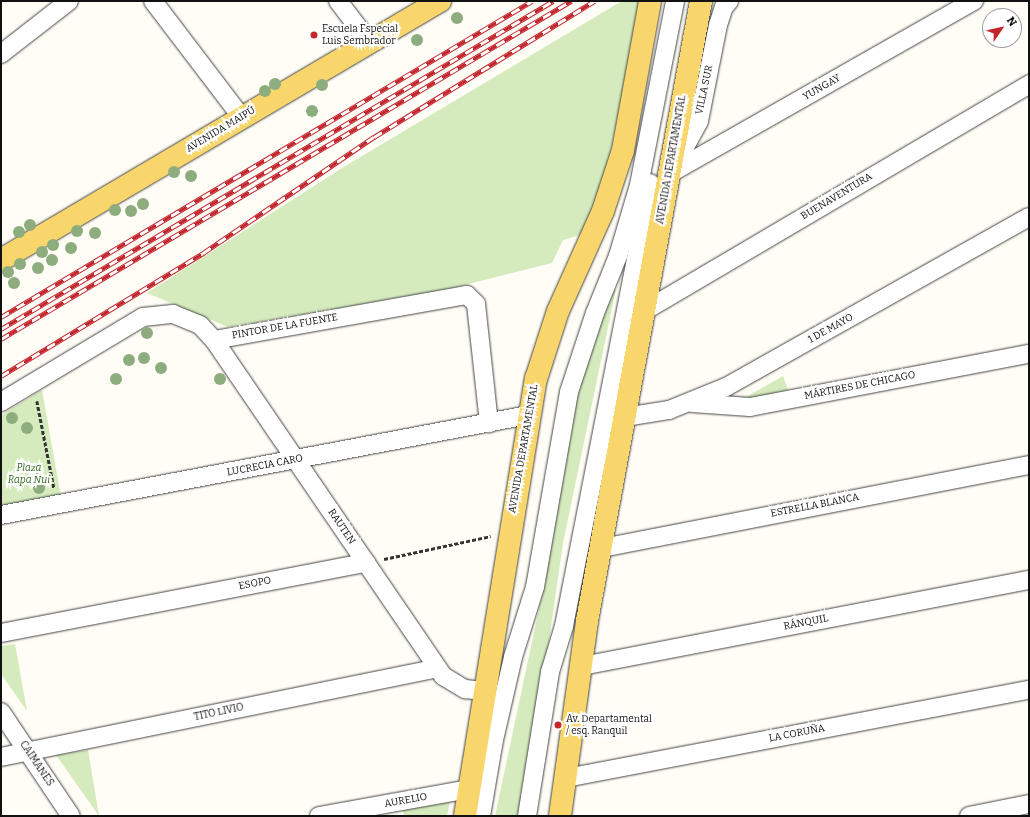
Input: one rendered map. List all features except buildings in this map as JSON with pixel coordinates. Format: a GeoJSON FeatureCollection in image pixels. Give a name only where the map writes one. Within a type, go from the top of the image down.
{"type":"FeatureCollection","features":[{"type":"Feature","properties":{"kind":"main road","name":"AVENIDA MAIPÚ"},"geometry":{"type":"LineString","coordinates":[[2,257],[440,1]]}},
{"type":"Feature","properties":{"kind":"main road","name":"AVENIDA DEPARTAMENTAL"},"geometry":{"type":"LineString","coordinates":[[465,816],[528,415],[558,311],[603,212],[623,150],[650,1]]}},
{"type":"Feature","properties":{"kind":"main road","name":"AVENIDA DEPARTAMENTAL"},"geometry":{"type":"LineString","coordinates":[[560,816],[582,666],[602,548],[701,1]]}},
{"type":"Feature","properties":{"kind":"street"},"geometry":{"type":"LineString","coordinates":[[1,54],[69,1]]}},
{"type":"Feature","properties":{"kind":"street"},"geometry":{"type":"LineString","coordinates":[[153,1],[242,118]]}},
{"type":"Feature","properties":{"kind":"street"},"geometry":{"type":"LineString","coordinates":[[338,1],[370,43]]}},
{"type":"Feature","properties":{"kind":"street"},"geometry":{"type":"LineString","coordinates":[[481,816],[508,680],[535,587],[569,392],[595,313],[618,256],[639,185],[675,1]]}},
{"type":"Feature","properties":{"kind":"street"},"geometry":{"type":"LineString","coordinates":[[527,816],[550,672],[564,626],[684,1]]}},
{"type":"Feature","properties":{"kind":"street","name":"VILLA SUR"},"geometry":{"type":"LineString","coordinates":[[669,174],[681,158],[699,121],[718,25],[724,7],[730,1]]}},
{"type":"Feature","properties":{"kind":"street","name":"YUNGAY"},"geometry":{"type":"LineString","coordinates":[[669,174],[974,1]]}},
{"type":"Feature","properties":{"kind":"street","name":"BUENAVENTURA"},"geometry":{"type":"LineString","coordinates":[[646,310],[1029,84]]}},
{"type":"Feature","properties":{"kind":"street","name":"1 DE MAYO"},"geometry":{"type":"LineString","coordinates":[[625,417],[649,414],[689,402],[759,370],[1029,217]]}},
{"type":"Feature","properties":{"kind":"street","name":"PINTOR DE LA FUENTE"},"geometry":{"type":"LineString","coordinates":[[214,340],[467,295],[476,304],[489,423]]}},
{"type":"Feature","properties":{"kind":"street"},"geometry":{"type":"LineString","coordinates":[[1,402],[132,322],[153,314],[173,314],[191,320],[214,340]]}},
{"type":"Feature","properties":{"kind":"street","name":"RAUTEN"},"geometry":{"type":"LineString","coordinates":[[214,340],[437,668],[458,686],[484,691]]}},
{"type":"Feature","properties":{"kind":"street","name":"MÁRTIRES DE CHICAGO"},"geometry":{"type":"LineString","coordinates":[[689,402],[750,407],[1029,354]]}},
{"type":"Feature","properties":{"kind":"street","name":"LUCRECIA CARO"},"geometry":{"type":"LineString","coordinates":[[1,515],[57,506],[528,415]]}},
{"type":"Feature","properties":{"kind":"street","name":"ESTRELLA BLANCA"},"geometry":{"type":"LineString","coordinates":[[602,548],[1029,465]]}},
{"type":"Feature","properties":{"kind":"street","name":"ESOPO"},"geometry":{"type":"LineString","coordinates":[[1,633],[366,563]]}},
{"type":"Feature","properties":{"kind":"street","name":"RÁNQUIL"},"geometry":{"type":"LineString","coordinates":[[582,666],[1029,580]]}},
{"type":"Feature","properties":{"kind":"street","name":"TITO LIVIO"},"geometry":{"type":"LineString","coordinates":[[1,757],[437,668]]}},
{"type":"Feature","properties":{"kind":"street","name":"LA CORUÑA"},"geometry":{"type":"LineString","coordinates":[[566,778],[1029,690]]}},
{"type":"Feature","properties":{"kind":"street","name":"CAIMANES"},"geometry":{"type":"LineString","coordinates":[[1,712],[71,816]]}},
{"type":"Feature","properties":{"kind":"street","name":"AURELIO"},"geometry":{"type":"LineString","coordinates":[[319,816],[469,789]]}},
{"type":"Feature","properties":{"kind":"street"},"geometry":{"type":"LineString","coordinates":[[969,816],[1029,804]]}},
{"type":"Feature","properties":{"kind":"path"},"geometry":{"type":"LineString","coordinates":[[34,382],[57,506]]}},
{"type":"Feature","properties":{"kind":"path"},"geometry":{"type":"LineString","coordinates":[[366,563],[509,532]]}},
{"type":"Feature","properties":{"kind":"green space"},"geometry":{"type":"Polygon","coordinates":[[[622,1],[642,1],[605,177],[580,235],[563,240],[552,263],[445,290],[228,327],[147,293],[342,168],[622,1]]]}},
{"type":"Feature","properties":{"kind":"green space"},"geometry":{"type":"Polygon","coordinates":[[[616,289],[563,543],[524,816],[495,816],[540,604],[571,414],[604,305],[616,289]]]}},
{"type":"Feature","properties":{"kind":"green space"},"geometry":{"type":"Polygon","coordinates":[[[783,376],[790,395],[739,401],[783,376]]]}},
{"type":"Feature","properties":{"kind":"green space","name":"Plaza Rapa Nui"},"geometry":{"type":"Polygon","coordinates":[[[42,390],[61,497],[1,507],[1,415],[42,390]]]}},
{"type":"Feature","properties":{"kind":"green space"},"geometry":{"type":"Polygon","coordinates":[[[15,644],[27,711],[1,674],[1,646],[15,644]]]}},
{"type":"Feature","properties":{"kind":"green space"},"geometry":{"type":"Polygon","coordinates":[[[88,750],[99,816],[56,755],[88,750]]]}},
{"type":"Feature","properties":{"kind":"green space"},"geometry":{"type":"Polygon","coordinates":[[[451,796],[447,816],[404,816],[402,805],[451,796]]]}},
{"type":"Feature","properties":{"kind":"railway"},"geometry":{"type":"LineString","coordinates":[[1,317],[532,1]]}},
{"type":"Feature","properties":{"kind":"railway"},"geometry":{"type":"LineString","coordinates":[[1,329],[553,1]]}},
{"type":"Feature","properties":{"kind":"railway"},"geometry":{"type":"LineString","coordinates":[[1,339],[571,1]]}},
{"type":"Feature","properties":{"kind":"railway"},"geometry":{"type":"LineString","coordinates":[[1,376],[203,253],[374,137],[594,1]]}},
{"type":"Feature","properties":{"kind":"place","name":"Escuela Especial Luis Sembrador"},"geometry":{"type":"Point","coordinates":[314,35]}},
{"type":"Feature","properties":{"kind":"place","name":"Av. Departamental / esq. Ranquil"},"geometry":{"type":"Point","coordinates":[558,725]}}]}
